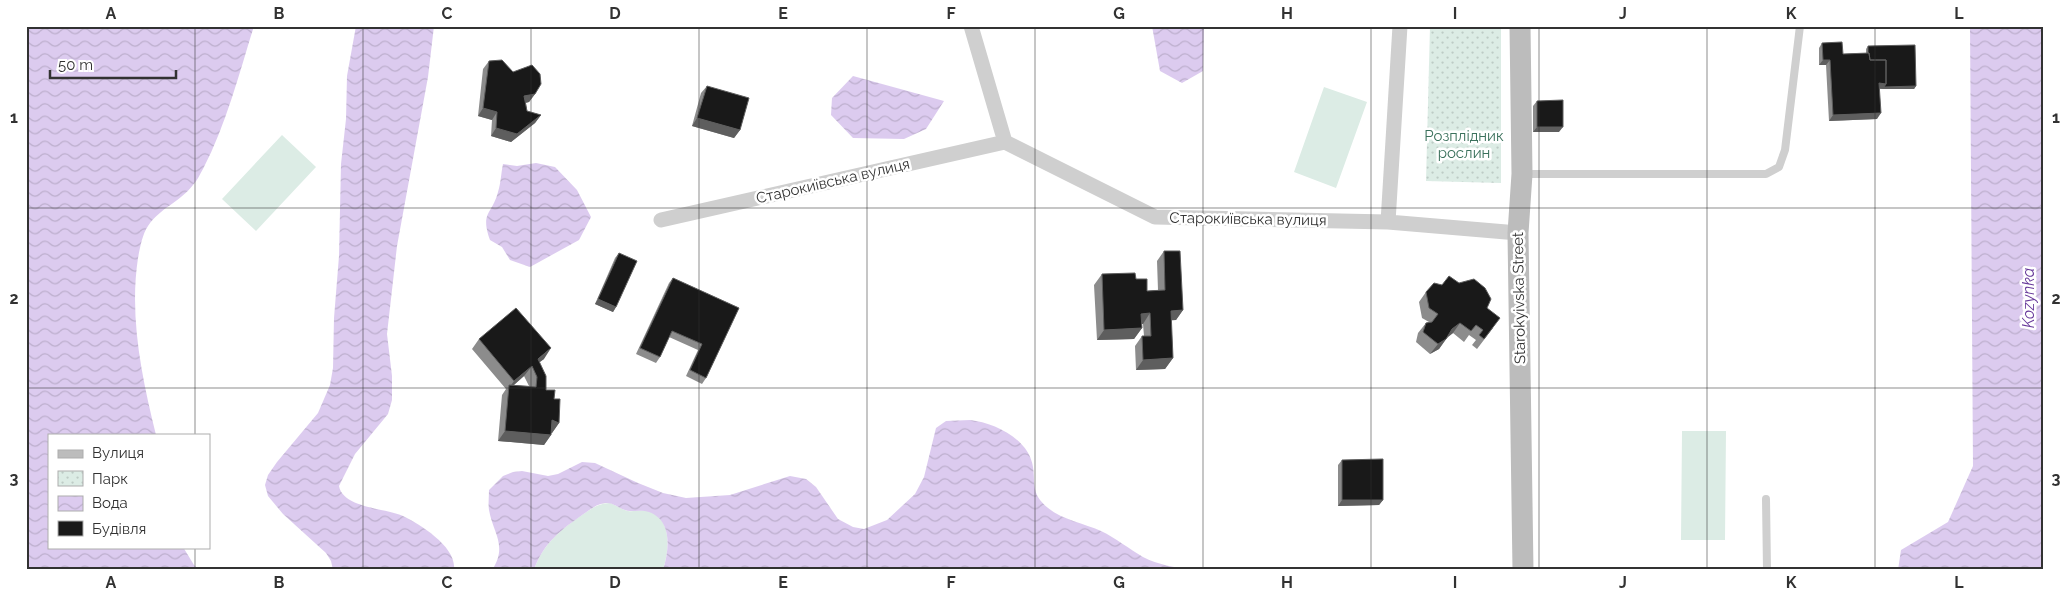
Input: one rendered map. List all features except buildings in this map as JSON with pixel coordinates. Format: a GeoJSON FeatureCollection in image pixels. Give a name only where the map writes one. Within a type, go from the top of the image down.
{"type":"FeatureCollection","features":[{"type":"Feature","properties":{"kind":"street"},"geometry":{"type":"LineString","coordinates":[[971,26],[1005,142]]}},
{"type":"Feature","properties":{"kind":"street"},"geometry":{"type":"LineString","coordinates":[[1388,222],[1400,26]]}},
{"type":"Feature","properties":{"kind":"street","name":"Starokyivska Street"},"geometry":{"type":"LineString","coordinates":[[1520,26],[1522,174],[1518,232],[1523,570]]}},
{"type":"Feature","properties":{"kind":"street","name":"Старокиївська вулиця"},"geometry":{"type":"LineString","coordinates":[[660,220],[1005,142],[1155,217],[1388,222],[1518,232]]}},
{"type":"Feature","properties":{"kind":"lane"},"geometry":{"type":"LineString","coordinates":[[1522,174],[1766,174],[1780,167],[1785,150],[1800,26]]}},
{"type":"Feature","properties":{"kind":"lane"},"geometry":{"type":"LineString","coordinates":[[1766,499],[1767,570]]}},
{"type":"Feature","properties":{"kind":"green space","name":"Розплідник рослин"},"geometry":{"type":"Polygon","coordinates":[[[1430,26],[1501,26],[1501,183],[1426,181],[1430,26]]]}},
{"type":"Feature","properties":{"kind":"green space"},"geometry":{"type":"Polygon","coordinates":[[[1324,87],[1367,102],[1336,188],[1294,172],[1324,87]]]}},
{"type":"Feature","properties":{"kind":"green space"},"geometry":{"type":"Polygon","coordinates":[[[282,135],[316,167],[256,231],[222,199],[282,135]]]}},
{"type":"Feature","properties":{"kind":"green space"},"geometry":{"type":"Polygon","coordinates":[[[1682,431],[1726,431],[1725,540],[1681,540],[1682,431]]]}},
{"type":"Feature","properties":{"kind":"green space"},"geometry":{"type":"Polygon","coordinates":[[[610,503],[628,511],[648,511],[662,520],[667,536],[667,554],[663,570],[534,570],[542,553],[553,538],[592,509],[602,504],[610,503]]]}},
{"type":"Feature","properties":{"kind":"water"},"geometry":{"type":"Polygon","coordinates":[[[26,26],[254,26],[219,135],[203,169],[196,182],[188,191],[153,220],[146,230],[140,246],[136,280],[136,325],[142,370],[156,434],[48,434],[48,548],[184,548],[199,570],[26,570],[26,26]]]}},
{"type":"Feature","properties":{"kind":"water"},"geometry":{"type":"Polygon","coordinates":[[[356,26],[434,26],[428,77],[397,246],[387,334],[392,376],[392,400],[388,414],[355,454],[339,486],[342,493],[348,499],[403,516],[428,531],[450,553],[454,570],[333,570],[331,561],[326,553],[283,514],[268,496],[265,485],[268,475],[277,462],[318,413],[330,385],[333,368],[334,318],[339,256],[341,164],[346,119],[347,76],[356,26]]]}},
{"type":"Feature","properties":{"kind":"water"},"geometry":{"type":"Polygon","coordinates":[[[1152,26],[1204,26],[1203,71],[1182,83],[1160,71],[1152,26]]]}},
{"type":"Feature","properties":{"kind":"water","name":"Kozynka"},"geometry":{"type":"Polygon","coordinates":[[[1970,26],[2044,26],[2044,570],[1898,570],[1901,550],[1948,522],[1973,466],[1970,26]]]}},
{"type":"Feature","properties":{"kind":"water"},"geometry":{"type":"Polygon","coordinates":[[[853,76],[944,101],[926,129],[904,139],[853,138],[831,115],[832,98],[853,76]]]}},
{"type":"Feature","properties":{"kind":"water"},"geometry":{"type":"Polygon","coordinates":[[[536,163],[555,167],[577,190],[591,217],[579,240],[530,267],[510,260],[502,247],[490,240],[486,224],[488,214],[496,200],[503,164],[517,166],[536,163]]]}},
{"type":"Feature","properties":{"kind":"water"},"geometry":{"type":"Polygon","coordinates":[[[970,420],[1000,429],[1025,448],[1033,467],[1037,496],[1053,512],[1101,531],[1149,560],[1191,570],[663,570],[668,545],[666,529],[657,516],[649,512],[627,511],[605,503],[590,510],[554,537],[538,560],[534,570],[492,570],[497,561],[499,547],[489,510],[489,490],[503,476],[513,472],[522,471],[548,476],[558,474],[582,462],[595,463],[663,493],[686,498],[730,495],[790,476],[806,479],[816,487],[838,519],[853,527],[864,529],[887,520],[915,494],[924,477],[936,428],[946,421],[970,420]]]}}]}
